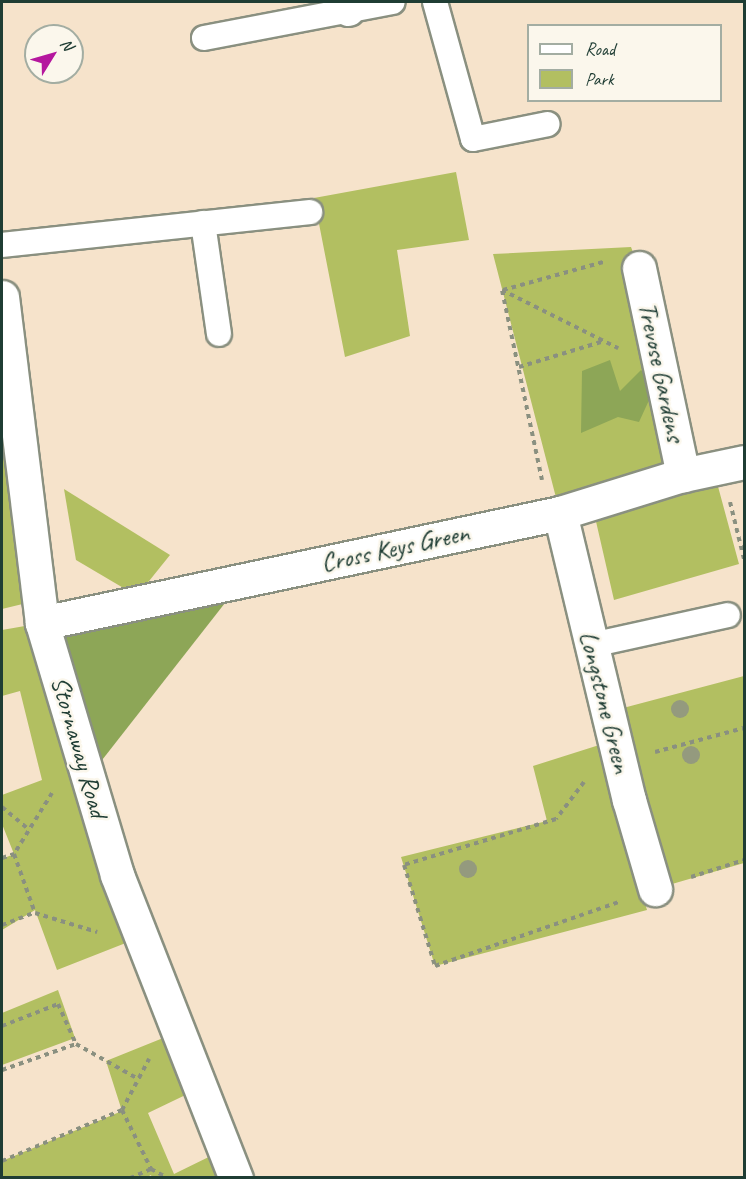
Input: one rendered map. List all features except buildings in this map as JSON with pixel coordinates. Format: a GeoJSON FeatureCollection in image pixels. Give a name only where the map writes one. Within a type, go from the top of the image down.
{"type":"FeatureCollection","features":[{"type":"Feature","properties":{"kind":"street","name":"Trevose Gardens"},"geometry":{"type":"LineString","coordinates":[[639,268],[683,475]]}},
{"type":"Feature","properties":{"kind":"street","name":"Stornaway Road"},"geometry":{"type":"LineString","coordinates":[[2,297],[42,623],[117,875],[236,1178]]}},
{"type":"Feature","properties":{"kind":"street","name":"Cross Keys Green"},"geometry":{"type":"LineString","coordinates":[[42,623],[554,514],[683,475],[733,464]]}},
{"type":"Feature","properties":{"kind":"street","name":"Longstone Green"},"geometry":{"type":"LineString","coordinates":[[554,514],[592,645],[617,751],[655,889]]}},
{"type":"Feature","properties":{"kind":"lane"},"geometry":{"type":"LineString","coordinates":[[204,38],[347,5],[393,2]]}},
{"type":"Feature","properties":{"kind":"lane"},"geometry":{"type":"LineString","coordinates":[[435,2],[473,139],[548,124]]}},
{"type":"Feature","properties":{"kind":"lane"},"geometry":{"type":"LineString","coordinates":[[2,245],[310,212]]}},
{"type":"Feature","properties":{"kind":"lane"},"geometry":{"type":"LineString","coordinates":[[203,223],[219,334]]}},
{"type":"Feature","properties":{"kind":"lane"},"geometry":{"type":"LineString","coordinates":[[592,645],[728,615]]}},
{"type":"Feature","properties":{"kind":"path"},"geometry":{"type":"LineString","coordinates":[[554,514],[502,290],[659,368]]}},
{"type":"Feature","properties":{"kind":"path"},"geometry":{"type":"LineString","coordinates":[[519,367],[604,341]]}},
{"type":"Feature","properties":{"kind":"path"},"geometry":{"type":"LineString","coordinates":[[733,464],[744,559]]}},
{"type":"Feature","properties":{"kind":"path"},"geometry":{"type":"LineString","coordinates":[[744,728],[617,751],[556,819],[404,865],[435,966],[744,860]]}},
{"type":"Feature","properties":{"kind":"path"},"geometry":{"type":"LineString","coordinates":[[2,858],[14,854],[60,780],[86,770]]}},
{"type":"Feature","properties":{"kind":"path"},"geometry":{"type":"LineString","coordinates":[[2,807],[29,830]]}},
{"type":"Feature","properties":{"kind":"path"},"geometry":{"type":"LineString","coordinates":[[14,854],[35,913]]}},
{"type":"Feature","properties":{"kind":"path"},"geometry":{"type":"LineString","coordinates":[[2,925],[35,913],[118,938],[138,930]]}},
{"type":"Feature","properties":{"kind":"path"},"geometry":{"type":"LineString","coordinates":[[2,1026],[58,1004],[76,1044],[138,1079]]}},
{"type":"Feature","properties":{"kind":"path"},"geometry":{"type":"LineString","coordinates":[[2,1161],[122,1110],[158,1042],[178,1032]]}},
{"type":"Feature","properties":{"kind":"path"},"geometry":{"type":"LineString","coordinates":[[2,1070],[76,1044]]}},
{"type":"Feature","properties":{"kind":"path"},"geometry":{"type":"LineString","coordinates":[[122,1110],[151,1169],[168,1178]]}},
{"type":"Feature","properties":{"kind":"path"},"geometry":{"type":"LineString","coordinates":[[130,1178],[151,1169]]}},
{"type":"Feature","properties":{"kind":"green space"},"geometry":{"type":"Polygon","coordinates":[[[456,172],[469,240],[397,250],[410,336],[345,357],[314,198],[456,172]]]}},
{"type":"Feature","properties":{"kind":"green space"},"geometry":{"type":"Polygon","coordinates":[[[631,247],[639,268],[683,475],[713,468],[739,564],[614,600],[592,504],[560,513],[493,254],[631,247]]]}},
{"type":"Feature","properties":{"kind":"green space"},"geometry":{"type":"Polygon","coordinates":[[[2,360],[35,601],[2,609],[2,360]]]}},
{"type":"Feature","properties":{"kind":"green space"},"geometry":{"type":"Polygon","coordinates":[[[610,360],[620,391],[641,370],[656,385],[639,422],[618,417],[581,433],[582,371],[610,360]]]}},
{"type":"Feature","properties":{"kind":"green space"},"geometry":{"type":"Polygon","coordinates":[[[64,489],[170,555],[137,596],[76,560],[64,489]]]}},
{"type":"Feature","properties":{"kind":"green space"},"geometry":{"type":"Polygon","coordinates":[[[243,580],[88,778],[42,623],[243,580]]]}},
{"type":"Feature","properties":{"kind":"green space"},"geometry":{"type":"Polygon","coordinates":[[[42,623],[141,937],[57,970],[35,910],[2,930],[2,859],[14,854],[2,824],[2,795],[42,780],[20,691],[2,696],[2,630],[42,623]]]}},
{"type":"Feature","properties":{"kind":"green space"},"geometry":{"type":"Polygon","coordinates":[[[744,676],[744,863],[655,889],[616,804],[647,910],[435,966],[401,857],[547,821],[533,766],[615,740],[608,712],[744,676]]]}},
{"type":"Feature","properties":{"kind":"green space"},"geometry":{"type":"Polygon","coordinates":[[[58,990],[75,1038],[2,1065],[2,1013],[58,990]]]}},
{"type":"Feature","properties":{"kind":"green space"},"geometry":{"type":"Polygon","coordinates":[[[178,1032],[200,1088],[148,1113],[174,1174],[225,1149],[236,1177],[152,1178],[151,1175],[145,1178],[2,1178],[2,1161],[122,1111],[106,1061],[178,1032]]]}}]}
